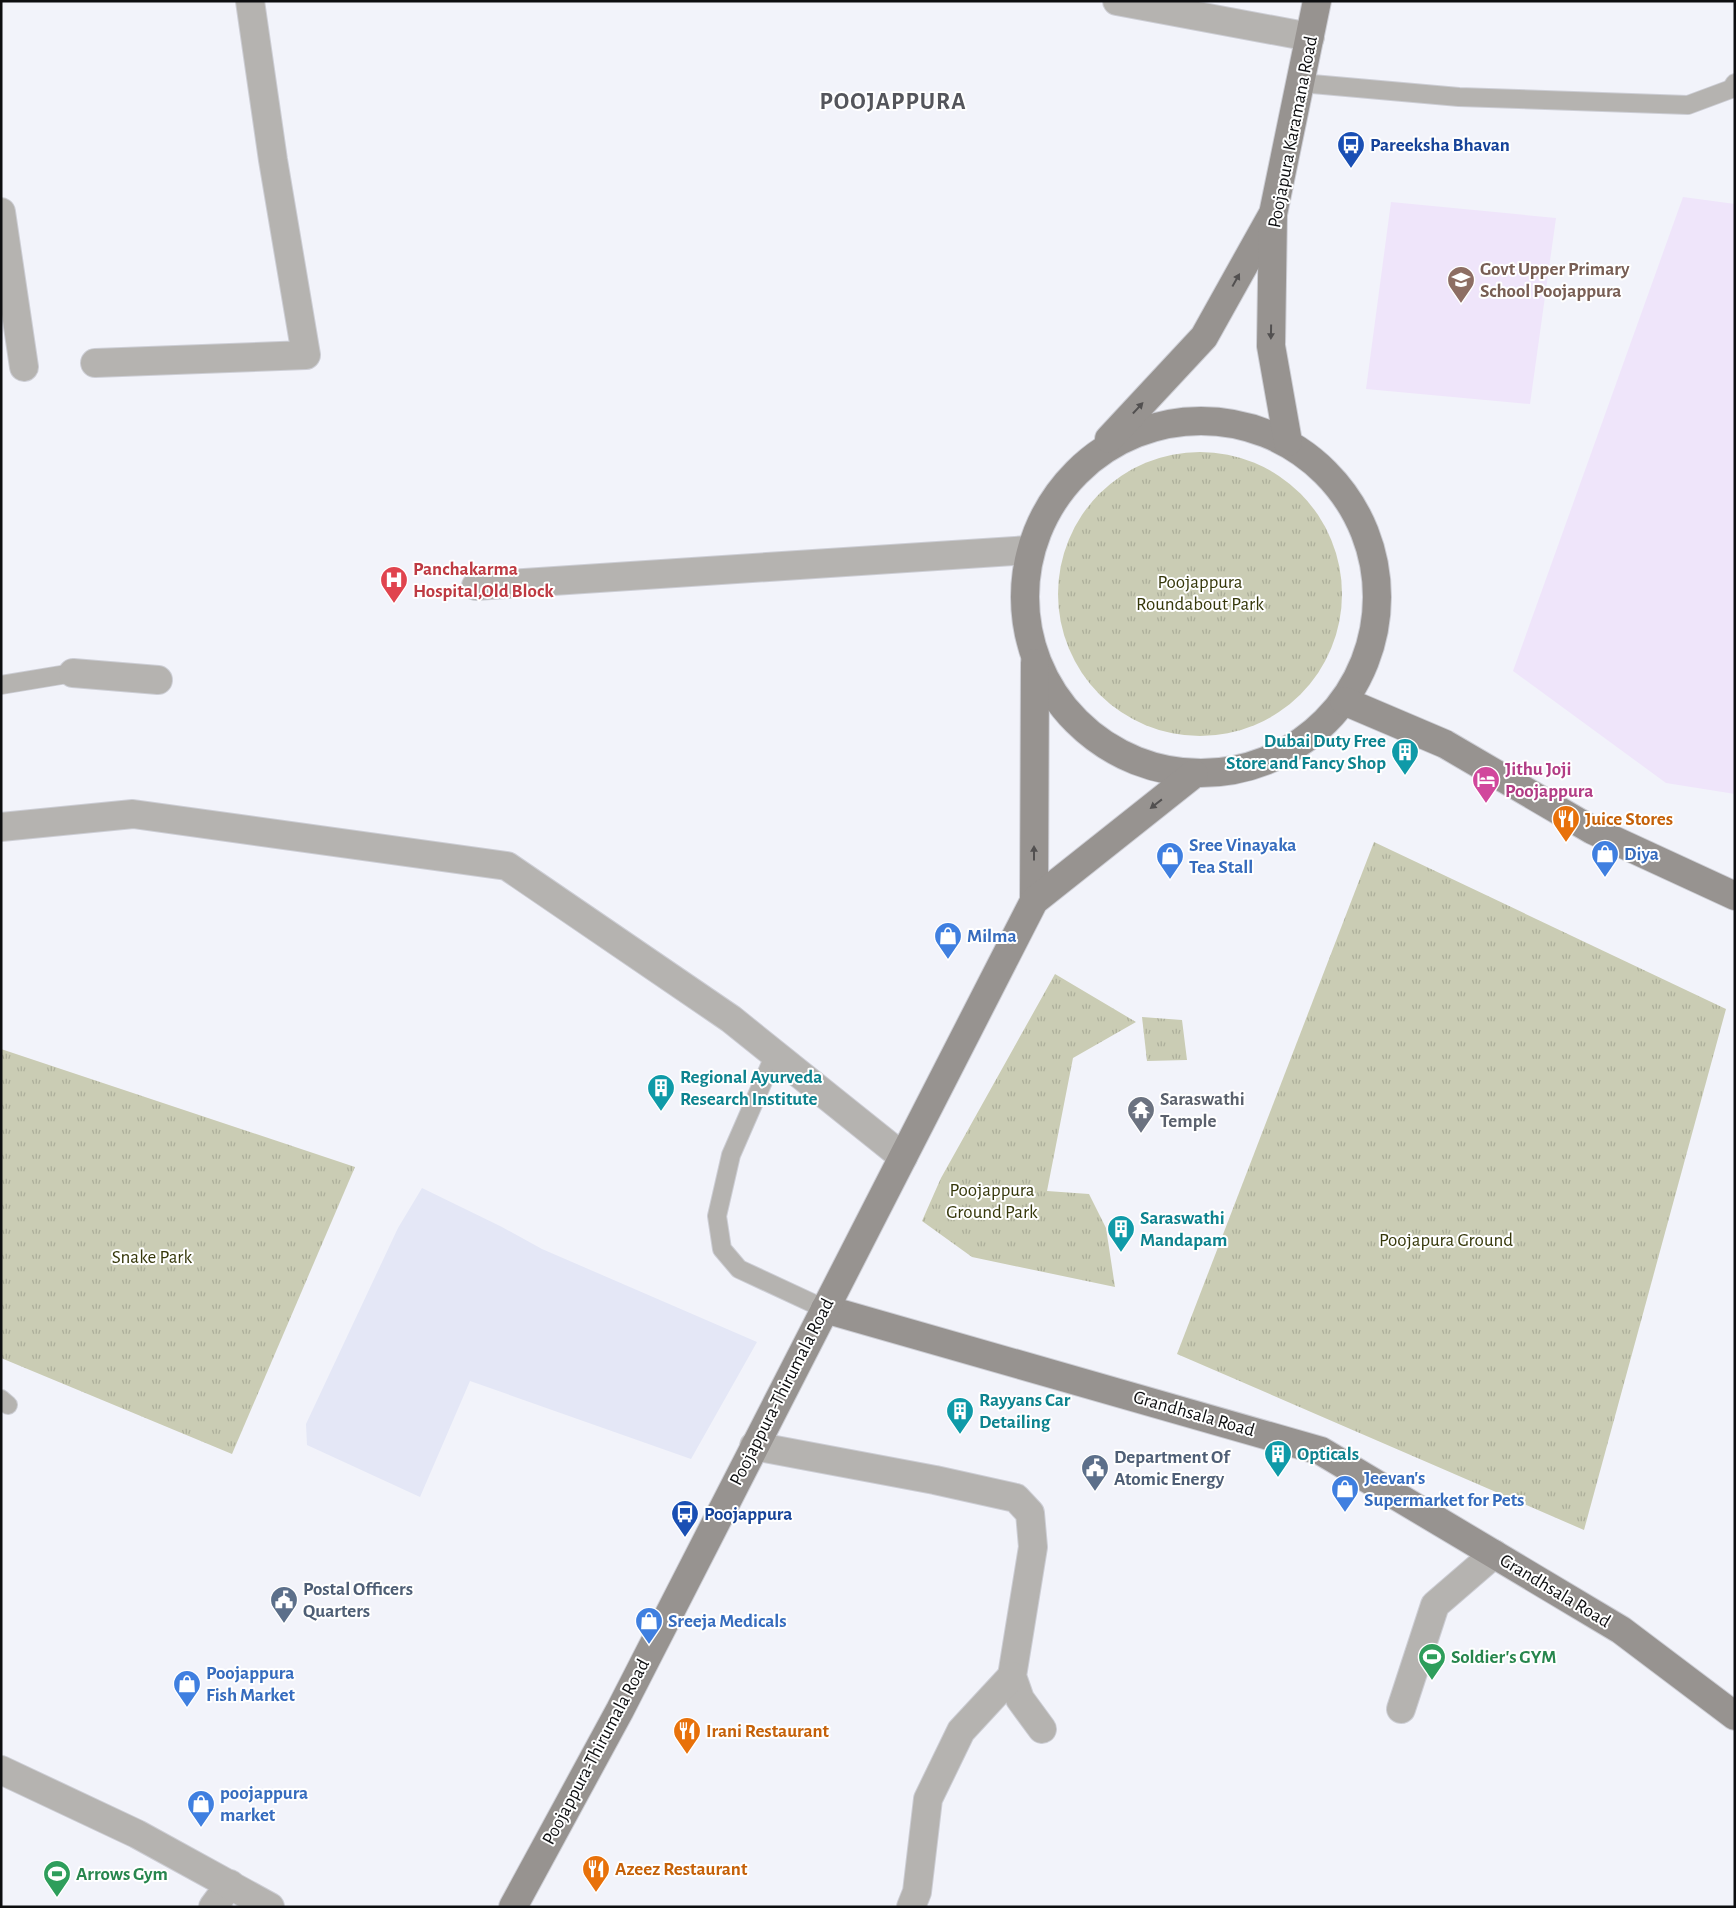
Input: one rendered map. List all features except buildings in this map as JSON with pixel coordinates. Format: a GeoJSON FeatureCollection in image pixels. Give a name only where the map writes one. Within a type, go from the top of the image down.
{"type":"FeatureCollection","features":[{"type":"Feature","properties":{"kind":"main road","name":"Poojapura Karamana Road"},"geometry":{"type":"LineString","coordinates":[[1288,442],[1271,346],[1273,214],[1318,1]]}},
{"type":"Feature","properties":{"kind":"main road"},"geometry":{"type":"LineString","coordinates":[[1034,901],[1035,662],[1023,606],[1029,550],[1054,498],[1204,337],[1273,214]]}},
{"type":"Feature","properties":{"kind":"main road"},"geometry":{"type":"LineString","coordinates":[[1035,662],[1061,706],[1098,741],[1143,765],[1194,774],[1248,768],[1297,746],[1338,710],[1366,664],[1378,614],[1376,563],[1359,515],[1328,474],[1288,442],[1240,424],[1188,420],[1138,432],[1093,457]]}},
{"type":"Feature","properties":{"kind":"main road"},"geometry":{"type":"LineString","coordinates":[[1344,701],[1445,744],[1592,830],[1735,896]]}},
{"type":"Feature","properties":{"kind":"main road"},"geometry":{"type":"LineString","coordinates":[[1034,901],[1194,774]]}},
{"type":"Feature","properties":{"kind":"main road","name":"Poojappura-Thirumala Road"},"geometry":{"type":"LineString","coordinates":[[513,1907],[620,1710],[1034,901]]}},
{"type":"Feature","properties":{"kind":"main road","name":"Grandhsala Road"},"geometry":{"type":"LineString","coordinates":[[825,1309],[1321,1450],[1620,1630],[1735,1716]]}},
{"type":"Feature","properties":{"kind":"street"},"geometry":{"type":"LineString","coordinates":[[95,362],[306,355],[273,160],[250,1]]}},
{"type":"Feature","properties":{"kind":"street"},"geometry":{"type":"LineString","coordinates":[[1132,3],[1310,37]]}},
{"type":"Feature","properties":{"kind":"street"},"geometry":{"type":"LineString","coordinates":[[1,212],[24,367]]}},
{"type":"Feature","properties":{"kind":"street"},"geometry":{"type":"LineString","coordinates":[[476,586],[1029,550]]}},
{"type":"Feature","properties":{"kind":"street"},"geometry":{"type":"LineString","coordinates":[[73,673],[158,680]]}},
{"type":"Feature","properties":{"kind":"street"},"geometry":{"type":"LineString","coordinates":[[1,827],[133,814],[507,866],[731,1019],[903,1157]]}},
{"type":"Feature","properties":{"kind":"street"},"geometry":{"type":"LineString","coordinates":[[754,1446],[935,1480],[1016,1498],[1030,1513],[1033,1548],[1012,1676],[1020,1699],[1042,1729]]}},
{"type":"Feature","properties":{"kind":"street"},"geometry":{"type":"LineString","coordinates":[[1401,1709],[1435,1605],[1494,1554]]}},
{"type":"Feature","properties":{"kind":"street"},"geometry":{"type":"LineString","coordinates":[[911,1907],[917,1892],[928,1799],[961,1731],[1012,1676]]}},
{"type":"Feature","properties":{"kind":"street"},"geometry":{"type":"LineString","coordinates":[[1,1770],[137,1834],[270,1907]]}},
{"type":"Feature","properties":{"kind":"street"},"geometry":{"type":"LineString","coordinates":[[213,1907],[230,1884]]}},
{"type":"Feature","properties":{"kind":"lane"},"geometry":{"type":"LineString","coordinates":[[1301,83],[1459,97],[1688,105],[1731,89],[1735,83]]}},
{"type":"Feature","properties":{"kind":"lane"},"geometry":{"type":"LineString","coordinates":[[1,685],[73,673]]}},
{"type":"Feature","properties":{"kind":"lane"},"geometry":{"type":"LineString","coordinates":[[775,1054],[732,1155],[717,1216],[722,1249],[739,1270],[825,1309]]}},
{"type":"Feature","properties":{"kind":"shaded area"},"geometry":{"type":"Polygon","coordinates":[[[1683,197],[1735,204],[1735,794],[1666,783],[1513,671],[1683,197]]]}},
{"type":"Feature","properties":{"kind":"shaded area","name":"Govt Upper Primary School Poojappura"},"geometry":{"type":"Polygon","coordinates":[[[1391,202],[1556,218],[1530,404],[1366,389],[1391,202]]]}},
{"type":"Feature","properties":{"kind":"shaded area"},"geometry":{"type":"Polygon","coordinates":[[[422,1188],[542,1249],[757,1342],[691,1459],[470,1381],[420,1497],[307,1445],[306,1424],[398,1228],[422,1188]]]}},
{"type":"Feature","properties":{"kind":"green space","name":"Poojappura Roundabout Park"},"geometry":{"type":"Polygon","coordinates":[[[1200,452],[1241,458],[1267,469],[1290,484],[1310,504],[1325,527],[1336,553],[1342,594],[1336,635],[1325,661],[1310,684],[1290,704],[1267,719],[1241,730],[1200,736],[1159,730],[1133,719],[1110,704],[1090,684],[1075,661],[1064,635],[1058,594],[1064,553],[1075,527],[1090,504],[1110,484],[1133,469],[1159,458],[1200,452]]]}},
{"type":"Feature","properties":{"kind":"green space","name":"Poojapura Ground"},"geometry":{"type":"Polygon","coordinates":[[[1374,842],[1726,1009],[1584,1530],[1177,1354],[1374,842]]]}},
{"type":"Feature","properties":{"kind":"green space","name":"Poojappura Ground Park"},"geometry":{"type":"Polygon","coordinates":[[[1055,974],[1136,1022],[1073,1058],[1047,1191],[1089,1194],[1106,1228],[1115,1287],[972,1257],[922,1221],[941,1178],[1055,974]]]}},
{"type":"Feature","properties":{"kind":"green space"},"geometry":{"type":"Polygon","coordinates":[[[1142,1017],[1182,1020],[1187,1060],[1147,1061],[1142,1017]]]}},
{"type":"Feature","properties":{"kind":"green space","name":"Snake Park"},"geometry":{"type":"Polygon","coordinates":[[[1,1049],[355,1167],[232,1454],[1,1358],[1,1049]]]}},
{"type":"Feature","properties":{"kind":"place","name":"Pareeksha Bhavan"},"geometry":{"type":"Point","coordinates":[1351,169]}},
{"type":"Feature","properties":{"kind":"place","name":"Govt Upper Primary School Poojappura"},"geometry":{"type":"Point","coordinates":[1461,304]}},
{"type":"Feature","properties":{"kind":"place","name":"Panchakarma Hospital,Old Block"},"geometry":{"type":"Point","coordinates":[394,604]}},
{"type":"Feature","properties":{"kind":"place","name":"Dubai Duty Free Store and Fancy Shop"},"geometry":{"type":"Point","coordinates":[1405,776]}},
{"type":"Feature","properties":{"kind":"place","name":"Jithu Joji Poojappura"},"geometry":{"type":"Point","coordinates":[1486,804]}},
{"type":"Feature","properties":{"kind":"place","name":"Juice Stores"},"geometry":{"type":"Point","coordinates":[1566,843]}},
{"type":"Feature","properties":{"kind":"place","name":"Diya"},"geometry":{"type":"Point","coordinates":[1605,878]}},
{"type":"Feature","properties":{"kind":"place","name":"Sree Vinayaka Tea Stall"},"geometry":{"type":"Point","coordinates":[1170,880]}},
{"type":"Feature","properties":{"kind":"place","name":"Milma"},"geometry":{"type":"Point","coordinates":[948,960]}},
{"type":"Feature","properties":{"kind":"place","name":"Regional Ayurveda Research Institute"},"geometry":{"type":"Point","coordinates":[661,1112]}},
{"type":"Feature","properties":{"kind":"place","name":"Saraswathi Temple"},"geometry":{"type":"Point","coordinates":[1141,1134]}},
{"type":"Feature","properties":{"kind":"place","name":"Saraswathi Mandapam"},"geometry":{"type":"Point","coordinates":[1121,1253]}},
{"type":"Feature","properties":{"kind":"place","name":"Rayyans Car Detailing"},"geometry":{"type":"Point","coordinates":[960,1435]}},
{"type":"Feature","properties":{"kind":"place","name":"Opticals"},"geometry":{"type":"Point","coordinates":[1278,1478]}},
{"type":"Feature","properties":{"kind":"place","name":"Department Of Atomic Energy"},"geometry":{"type":"Point","coordinates":[1095,1492]}},
{"type":"Feature","properties":{"kind":"place","name":"Jeevan's Supermarket for Pets"},"geometry":{"type":"Point","coordinates":[1345,1513]}},
{"type":"Feature","properties":{"kind":"place","name":"Poojappura"},"geometry":{"type":"Point","coordinates":[685,1538]}},
{"type":"Feature","properties":{"kind":"place","name":"Postal Officers Quarters"},"geometry":{"type":"Point","coordinates":[284,1624]}},
{"type":"Feature","properties":{"kind":"place","name":"Sreeja Medicals"},"geometry":{"type":"Point","coordinates":[649,1645]}},
{"type":"Feature","properties":{"kind":"place","name":"Soldier's GYM"},"geometry":{"type":"Point","coordinates":[1432,1681]}},
{"type":"Feature","properties":{"kind":"place","name":"Poojappura Fish Market"},"geometry":{"type":"Point","coordinates":[187,1708]}},
{"type":"Feature","properties":{"kind":"place","name":"Irani Restaurant"},"geometry":{"type":"Point","coordinates":[687,1755]}},
{"type":"Feature","properties":{"kind":"place","name":"poojappura market"},"geometry":{"type":"Point","coordinates":[201,1828]}},
{"type":"Feature","properties":{"kind":"place","name":"Azeez Restaurant"},"geometry":{"type":"Point","coordinates":[596,1893]}},
{"type":"Feature","properties":{"kind":"place","name":"Arrows Gym"},"geometry":{"type":"Point","coordinates":[57,1898]}},
{"type":"Feature","properties":{"kind":"district","name":"POOJAPPURA"},"geometry":{"type":"Point","coordinates":[893,102]}}]}
